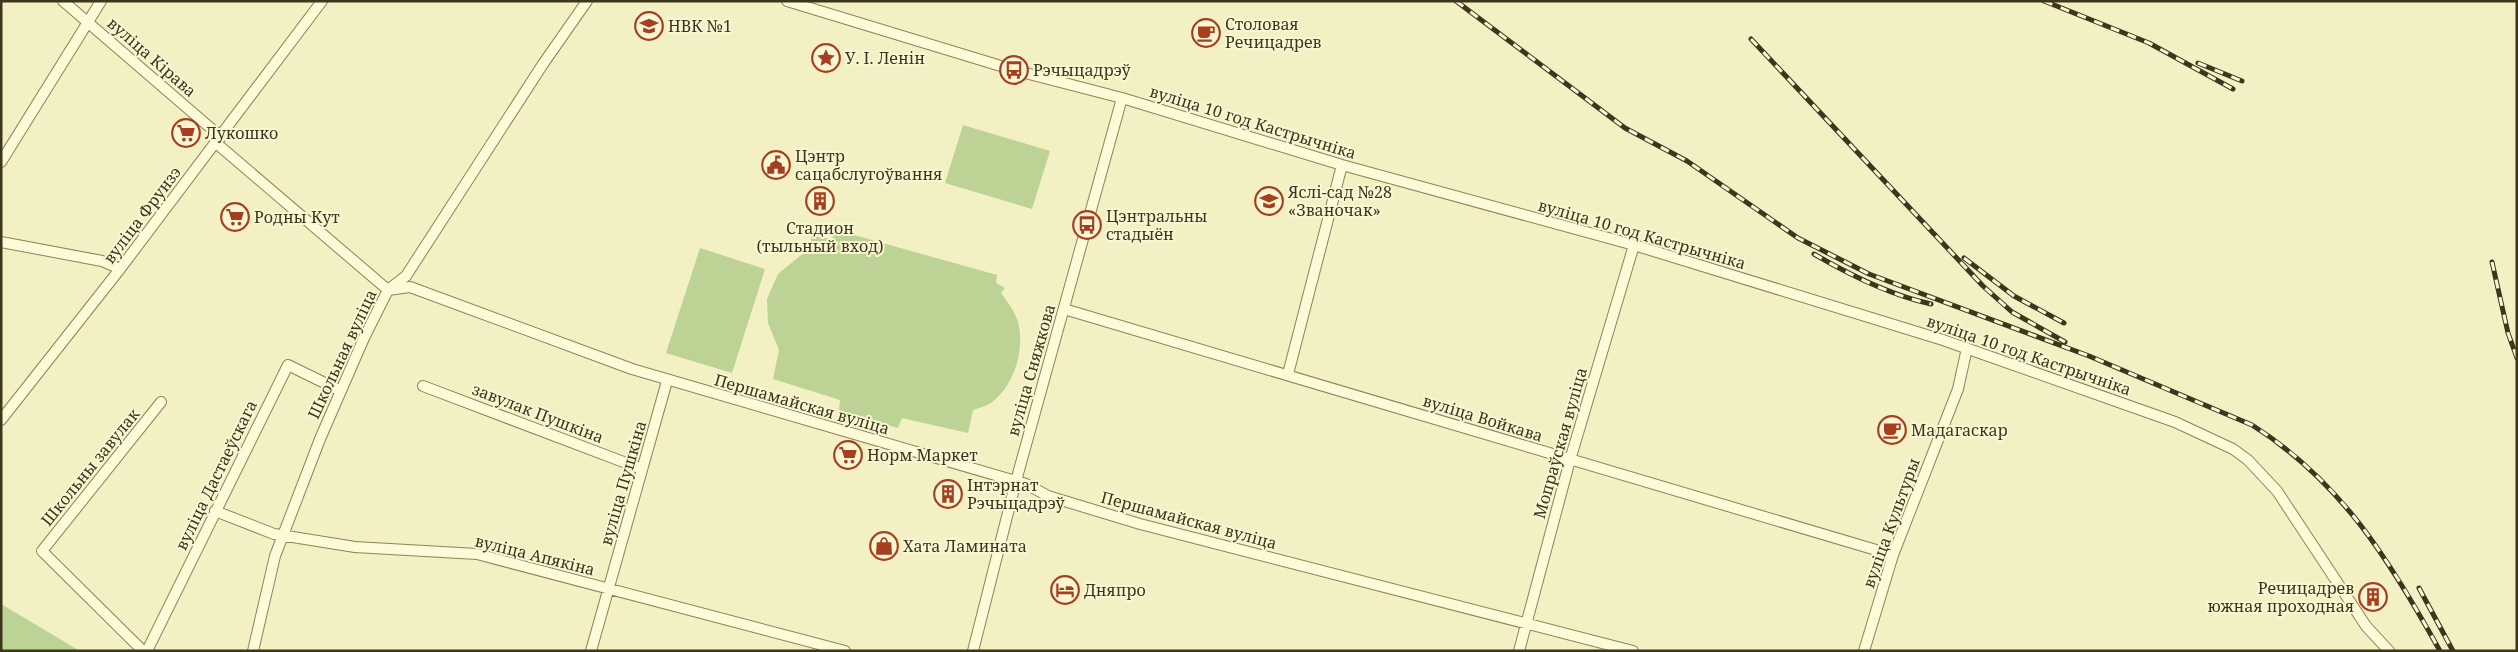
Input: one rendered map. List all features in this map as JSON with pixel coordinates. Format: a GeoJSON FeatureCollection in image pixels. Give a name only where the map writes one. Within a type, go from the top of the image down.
{"type":"FeatureCollection","features":[{"type":"Feature","properties":{"kind":"street","name":"вуліца Кірава"},"geometry":{"type":"LineString","coordinates":[[62,1],[88,22],[218,140]]}},
{"type":"Feature","properties":{"kind":"street"},"geometry":{"type":"LineString","coordinates":[[1,162],[101,1]]}},
{"type":"Feature","properties":{"kind":"street","name":"вуліца Фрунзэ"},"geometry":{"type":"LineString","coordinates":[[1,420],[120,269],[322,1]]}},
{"type":"Feature","properties":{"kind":"street","name":"Школьная вуліца"},"geometry":{"type":"LineString","coordinates":[[253,651],[275,556],[341,391],[388,290],[406,276],[543,64],[587,1]]}},
{"type":"Feature","properties":{"kind":"street","name":"вуліца 10 год Кастрычніка"},"geometry":{"type":"LineString","coordinates":[[787,1],[1014,70],[1122,98],[1342,165],[1634,245],[1967,348],[2175,422],[2233,449],[2248,460],[2277,491],[2366,626],[2389,651]]}},
{"type":"Feature","properties":{"kind":"street","name":"вуліца Сняжкова"},"geometry":{"type":"LineString","coordinates":[[973,651],[1016,481],[1122,98]]}},
{"type":"Feature","properties":{"kind":"street"},"geometry":{"type":"LineString","coordinates":[[218,140],[388,290]]}},
{"type":"Feature","properties":{"kind":"street"},"geometry":{"type":"LineString","coordinates":[[1288,374],[1342,165]]}},
{"type":"Feature","properties":{"kind":"street"},"geometry":{"type":"LineString","coordinates":[[1,242],[102,261],[120,269]]}},
{"type":"Feature","properties":{"kind":"street","name":"Мопраўская вуліца"},"geometry":{"type":"LineString","coordinates":[[1519,651],[1570,460],[1634,245]]}},
{"type":"Feature","properties":{"kind":"street","name":"Першамайская вуліца"},"geometry":{"type":"LineString","coordinates":[[388,290],[410,287],[667,381],[1016,481],[1048,496],[1140,524],[1633,651]]}},
{"type":"Feature","properties":{"kind":"street","name":"вуліца Войкава"},"geometry":{"type":"LineString","coordinates":[[1064,309],[1893,555]]}},
{"type":"Feature","properties":{"kind":"street","name":"вуліца Культуры"},"geometry":{"type":"LineString","coordinates":[[1864,651],[1893,555],[1958,389],[1967,348]]}},
{"type":"Feature","properties":{"kind":"street","name":"вуліца Дастаеўскага"},"geometry":{"type":"LineString","coordinates":[[145,651],[288,365],[341,391]]}},
{"type":"Feature","properties":{"kind":"street","name":"вуліца Пушкіна"},"geometry":{"type":"LineString","coordinates":[[591,651],[667,381]]}},
{"type":"Feature","properties":{"kind":"street","name":"завулак Пушкіна"},"geometry":{"type":"LineString","coordinates":[[424,386],[642,469]]}},
{"type":"Feature","properties":{"kind":"street","name":"Школьны завулак"},"geometry":{"type":"LineString","coordinates":[[145,651],[42,551],[161,402]]}},
{"type":"Feature","properties":{"kind":"street","name":"вуліца Апякіна"},"geometry":{"type":"LineString","coordinates":[[215,511],[283,535],[354,547],[478,554],[845,651]]}},
{"type":"Feature","properties":{"kind":"green space"},"geometry":{"type":"Polygon","coordinates":[[[963,125],[1050,151],[1032,209],[945,183],[963,125]]]}},
{"type":"Feature","properties":{"kind":"green space"},"geometry":{"type":"Polygon","coordinates":[[[836,230],[997,275],[996,283],[1005,288],[1001,293],[1018,322],[1020,348],[1011,379],[999,396],[991,403],[973,410],[968,433],[902,418],[898,428],[839,411],[840,400],[773,379],[779,350],[768,323],[767,299],[778,274],[811,247],[811,236],[832,239],[836,230]]]}},
{"type":"Feature","properties":{"kind":"green space"},"geometry":{"type":"Polygon","coordinates":[[[700,248],[765,269],[732,373],[666,353],[700,248]]]}},
{"type":"Feature","properties":{"kind":"green space"},"geometry":{"type":"Polygon","coordinates":[[[1,604],[80,651],[1,651],[1,604]]]}},
{"type":"Feature","properties":{"kind":"railway"},"geometry":{"type":"LineString","coordinates":[[1456,1],[1625,128],[1687,161],[1798,238],[1869,274],[2089,356],[2252,425],[2284,447],[2312,471],[2361,525],[2402,586],[2440,651]]}},
{"type":"Feature","properties":{"kind":"railway"},"geometry":{"type":"LineString","coordinates":[[2044,1],[2149,43],[2233,89]]}},
{"type":"Feature","properties":{"kind":"railway"},"geometry":{"type":"LineString","coordinates":[[1751,39],[1983,286],[2012,312],[2065,342]]}},
{"type":"Feature","properties":{"kind":"railway"},"geometry":{"type":"LineString","coordinates":[[2198,63],[2242,81]]}},
{"type":"Feature","properties":{"kind":"railway"},"geometry":{"type":"LineString","coordinates":[[1814,254],[1871,284],[1931,304]]}},
{"type":"Feature","properties":{"kind":"railway"},"geometry":{"type":"LineString","coordinates":[[1964,258],[2014,296],[2064,323]]}},
{"type":"Feature","properties":{"kind":"railway"},"geometry":{"type":"LineString","coordinates":[[2492,262],[2508,333],[2517,358]]}},
{"type":"Feature","properties":{"kind":"railway"},"geometry":{"type":"LineString","coordinates":[[2419,588],[2453,651]]}},
{"type":"Feature","properties":{"kind":"place","name":"НВК №1"},"geometry":{"type":"Point","coordinates":[649,26]}},
{"type":"Feature","properties":{"kind":"place","name":"Столовая Речицадрев"},"geometry":{"type":"Point","coordinates":[1206,33]}},
{"type":"Feature","properties":{"kind":"place","name":"У. І. Ленін"},"geometry":{"type":"Point","coordinates":[826,58]}},
{"type":"Feature","properties":{"kind":"place","name":"Рэчыцадрэў"},"geometry":{"type":"Point","coordinates":[1014,70]}},
{"type":"Feature","properties":{"kind":"place","name":"Лукошко"},"geometry":{"type":"Point","coordinates":[186,133]}},
{"type":"Feature","properties":{"kind":"place","name":"Цэнтр сацабслугоўвання"},"geometry":{"type":"Point","coordinates":[776,165]}},
{"type":"Feature","properties":{"kind":"place","name":"Стадион (тыльный вход)"},"geometry":{"type":"Point","coordinates":[820,201]}},
{"type":"Feature","properties":{"kind":"place","name":"Яслі-сад №28 «Званочак»"},"geometry":{"type":"Point","coordinates":[1269,201]}},
{"type":"Feature","properties":{"kind":"place","name":"Родны Кут"},"geometry":{"type":"Point","coordinates":[235,217]}},
{"type":"Feature","properties":{"kind":"place","name":"Цэнтральны стадыён"},"geometry":{"type":"Point","coordinates":[1087,225]}},
{"type":"Feature","properties":{"kind":"place","name":"Мадагаскар"},"geometry":{"type":"Point","coordinates":[1892,430]}},
{"type":"Feature","properties":{"kind":"place","name":"Норм Маркет"},"geometry":{"type":"Point","coordinates":[848,455]}},
{"type":"Feature","properties":{"kind":"place","name":"Інтэрнат Рэчыцадрэў"},"geometry":{"type":"Point","coordinates":[948,494]}},
{"type":"Feature","properties":{"kind":"place","name":"Хата Ламината"},"geometry":{"type":"Point","coordinates":[884,546]}},
{"type":"Feature","properties":{"kind":"place","name":"Дняпро"},"geometry":{"type":"Point","coordinates":[1065,590]}},
{"type":"Feature","properties":{"kind":"place","name":"Речицадрев южная проходная"},"geometry":{"type":"Point","coordinates":[2373,597]}}]}
